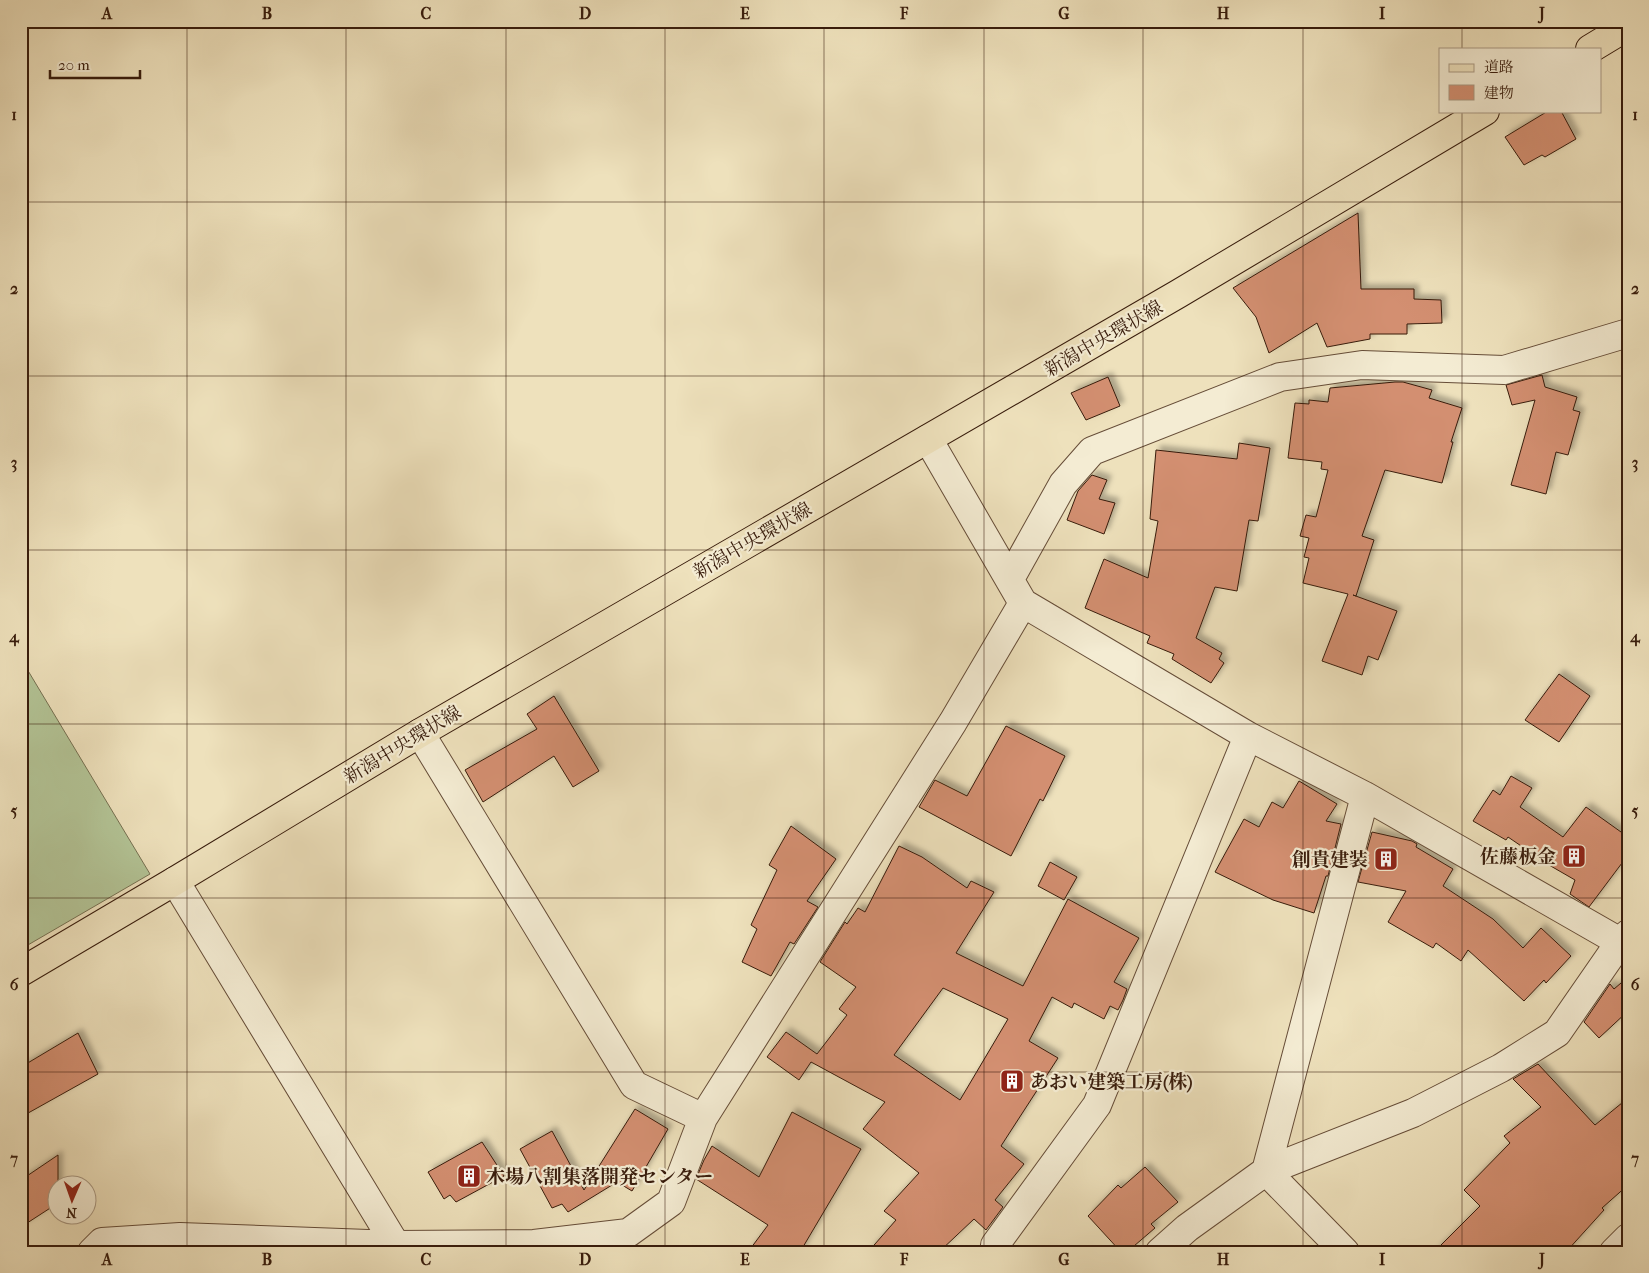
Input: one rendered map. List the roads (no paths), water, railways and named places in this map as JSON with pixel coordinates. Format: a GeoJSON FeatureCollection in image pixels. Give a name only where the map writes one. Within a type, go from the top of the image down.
{"type":"FeatureCollection","features":[{"type":"Feature","properties":{"kind":"main road"},"geometry":{"type":"LineString","coordinates":[[1592,48],[1628,26]]}},
{"type":"Feature","properties":{"kind":"main road","name":"新潟中央環状線"},"geometry":{"type":"LineString","coordinates":[[21,972],[420,732],[1178,294],[1483,112]]}},
{"type":"Feature","properties":{"kind":"street"},"geometry":{"type":"LineString","coordinates":[[1010,579],[1063,484],[1092,451],[1101,447],[1280,377],[1362,366],[1504,370],[1628,333]]}},
{"type":"Feature","properties":{"kind":"street"},"geometry":{"type":"LineString","coordinates":[[928,439],[1023,603],[1248,736],[1365,796],[1625,942],[1557,1033],[1501,1068],[1412,1113],[1266,1172],[1187,1228],[1160,1252]]}},
{"type":"Feature","properties":{"kind":"street"},"geometry":{"type":"LineString","coordinates":[[92,1252],[102,1242],[180,1237],[398,1248],[534,1244],[628,1233],[671,1202],[703,1118],[947,731],[1023,603]]}},
{"type":"Feature","properties":{"kind":"street"},"geometry":{"type":"LineString","coordinates":[[420,732],[634,1085],[703,1118]]}},
{"type":"Feature","properties":{"kind":"street"},"geometry":{"type":"LineString","coordinates":[[996,1249],[1097,1105],[1248,736]]}},
{"type":"Feature","properties":{"kind":"street"},"geometry":{"type":"LineString","coordinates":[[1266,1172],[1365,796]]}},
{"type":"Feature","properties":{"kind":"street"},"geometry":{"type":"LineString","coordinates":[[175,881],[398,1248]]}},
{"type":"Feature","properties":{"kind":"street"},"geometry":{"type":"LineString","coordinates":[[1266,1172],[1345,1252]]}},
{"type":"Feature","properties":{"kind":"street"},"geometry":{"type":"LineString","coordinates":[[1614,1252],[1628,1238]]}},
{"type":"Feature","properties":{"kind":"place","name":"佐藤板金"},"geometry":{"type":"Point","coordinates":[1574,856]}},
{"type":"Feature","properties":{"kind":"place","name":"創貴建装"},"geometry":{"type":"Point","coordinates":[1386,859]}},
{"type":"Feature","properties":{"kind":"place","name":"あおい建築工房(株)"},"geometry":{"type":"Point","coordinates":[1012,1081]}},
{"type":"Feature","properties":{"kind":"place","name":"木場八割集落開発センター"},"geometry":{"type":"Point","coordinates":[469,1176]}}]}
